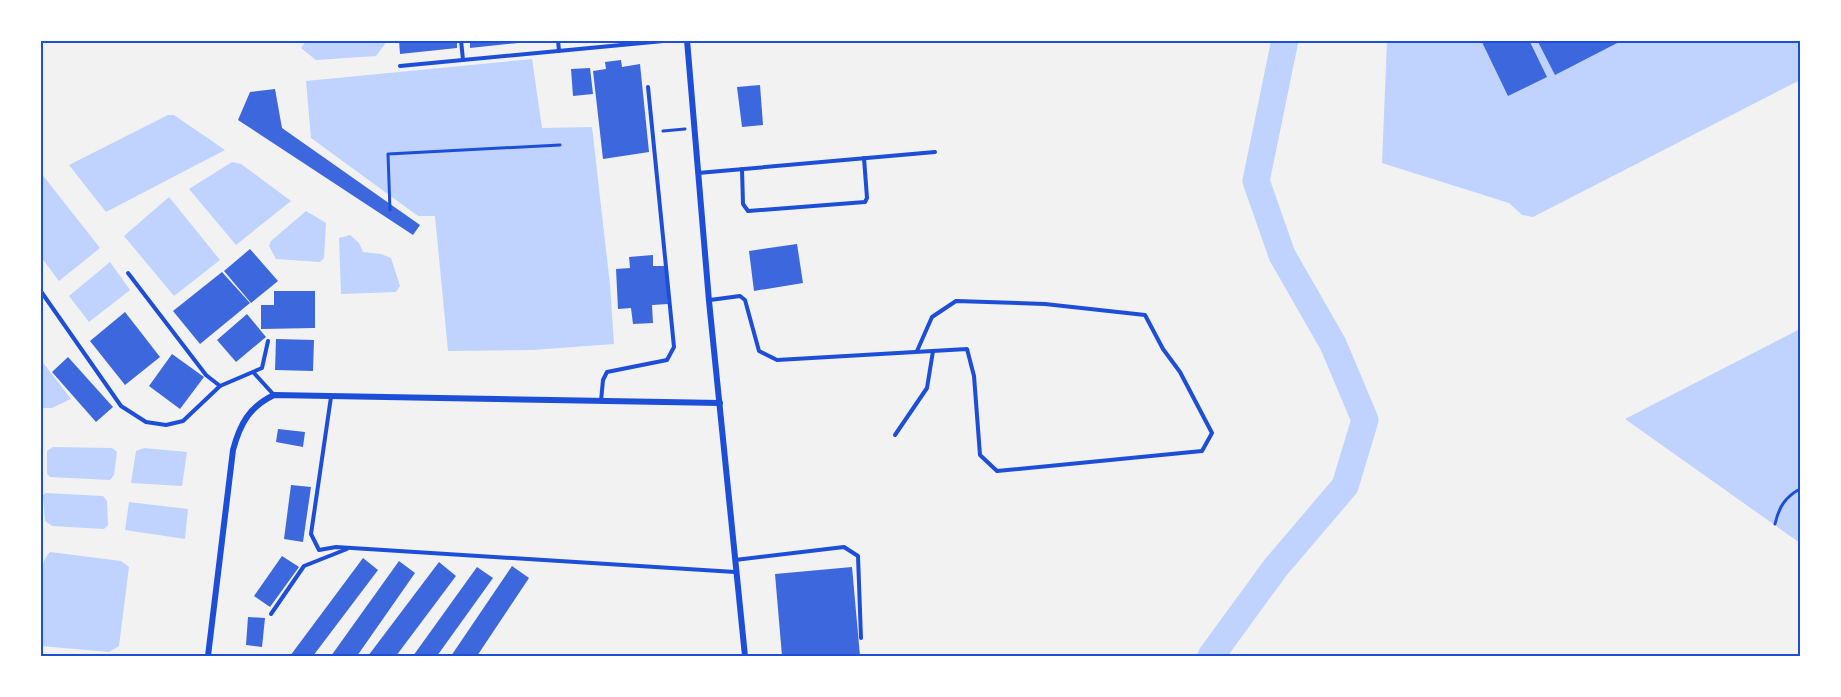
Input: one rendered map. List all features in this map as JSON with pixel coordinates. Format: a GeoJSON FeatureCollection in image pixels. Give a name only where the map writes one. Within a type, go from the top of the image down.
{"type":"FeatureCollection","features":[{"type":"Feature","properties":{"kind":"street"},"geometry":{"type":"LineString","coordinates":[[687,40],[709,301],[745,657]]}},
{"type":"Feature","properties":{"kind":"street"},"geometry":{"type":"LineString","coordinates":[[208,657],[233,450],[239,428],[250,410],[274,395],[720,403]]}},
{"type":"Feature","properties":{"kind":"lane"},"geometry":{"type":"LineString","coordinates":[[461,40],[463,60]]}},
{"type":"Feature","properties":{"kind":"lane"},"geometry":{"type":"LineString","coordinates":[[558,40],[559,51]]}},
{"type":"Feature","properties":{"kind":"lane"},"geometry":{"type":"LineString","coordinates":[[400,66],[674,40]]}},
{"type":"Feature","properties":{"kind":"lane"},"geometry":{"type":"LineString","coordinates":[[601,401],[603,380],[607,372],[667,360],[674,347],[648,87]]}},
{"type":"Feature","properties":{"kind":"lane"},"geometry":{"type":"LineString","coordinates":[[698,173],[935,152]]}},
{"type":"Feature","properties":{"kind":"lane"},"geometry":{"type":"LineString","coordinates":[[742,169],[743,204],[748,211],[865,202],[867,198],[864,158]]}},
{"type":"Feature","properties":{"kind":"lane"},"geometry":{"type":"LineString","coordinates":[[128,273],[206,375],[220,386]]}},
{"type":"Feature","properties":{"kind":"lane"},"geometry":{"type":"LineString","coordinates":[[40,290],[121,406],[146,422],[166,425],[183,422],[220,386],[262,368],[268,341]]}},
{"type":"Feature","properties":{"kind":"lane"},"geometry":{"type":"LineString","coordinates":[[709,301],[740,296],[745,300],[759,351],[777,360],[967,349],[974,376],[980,455],[997,471],[1202,451],[1212,433],[1180,372],[1163,349],[1145,315],[1045,304],[956,301],[932,317],[917,351]]}},
{"type":"Feature","properties":{"kind":"lane"},"geometry":{"type":"LineString","coordinates":[[895,435],[927,388],[933,351]]}},
{"type":"Feature","properties":{"kind":"lane"},"geometry":{"type":"LineString","coordinates":[[254,373],[274,395]]}},
{"type":"Feature","properties":{"kind":"lane"},"geometry":{"type":"LineString","coordinates":[[331,396],[311,534],[319,550],[336,547],[735,572]]}},
{"type":"Feature","properties":{"kind":"lane"},"geometry":{"type":"LineString","coordinates":[[735,560],[844,547],[852,550],[858,556],[861,638]]}},
{"type":"Feature","properties":{"kind":"lane"},"geometry":{"type":"LineString","coordinates":[[271,614],[304,566],[348,549]]}},
{"type":"Feature","properties":{"kind":"path"},"geometry":{"type":"LineString","coordinates":[[663,131],[696,128]]}},
{"type":"Feature","properties":{"kind":"path"},"geometry":{"type":"LineString","coordinates":[[390,210],[388,154],[560,145]]}},
{"type":"Feature","properties":{"kind":"path"},"geometry":{"type":"LineString","coordinates":[[1775,524],[1778,508],[1790,494],[1800,489]]}},
{"type":"Feature","properties":{"kind":"water"},"geometry":{"type":"Polygon","coordinates":[[[306,41],[387,41],[376,56],[316,60],[301,48],[306,41]]]}},
{"type":"Feature","properties":{"kind":"water"},"geometry":{"type":"Polygon","coordinates":[[[1387,41],[1800,41],[1800,80],[1533,217],[1522,215],[1509,203],[1382,163],[1387,41]]]}},
{"type":"Feature","properties":{"kind":"water"},"geometry":{"type":"Polygon","coordinates":[[[532,59],[542,128],[592,127],[610,285],[614,344],[533,350],[448,351],[435,216],[418,216],[311,138],[306,81],[532,59]]]}},
{"type":"Feature","properties":{"kind":"water"},"geometry":{"type":"Polygon","coordinates":[[[168,115],[174,115],[225,150],[106,212],[69,165],[168,115]]]}},
{"type":"Feature","properties":{"kind":"water"},"geometry":{"type":"Polygon","coordinates":[[[232,162],[241,164],[291,201],[236,245],[189,189],[232,162]]]}},
{"type":"Feature","properties":{"kind":"water"},"geometry":{"type":"Polygon","coordinates":[[[41,173],[100,248],[59,281],[41,257],[41,173]]]}},
{"type":"Feature","properties":{"kind":"water"},"geometry":{"type":"Polygon","coordinates":[[[169,197],[220,260],[174,296],[124,236],[169,197]]]}},
{"type":"Feature","properties":{"kind":"water"},"geometry":{"type":"Polygon","coordinates":[[[306,211],[326,223],[324,258],[320,262],[276,259],[269,246],[271,241],[306,211]]]}},
{"type":"Feature","properties":{"kind":"water"},"geometry":{"type":"Polygon","coordinates":[[[350,235],[359,243],[363,252],[381,254],[391,258],[400,286],[396,292],[341,294],[339,238],[350,235]]]}},
{"type":"Feature","properties":{"kind":"water"},"geometry":{"type":"Polygon","coordinates":[[[110,262],[130,290],[89,322],[69,296],[110,262]]]}},
{"type":"Feature","properties":{"kind":"water"},"geometry":{"type":"Polygon","coordinates":[[[1800,329],[1800,543],[1625,419],[1800,329]]]}},
{"type":"Feature","properties":{"kind":"water"},"geometry":{"type":"Polygon","coordinates":[[[41,360],[71,399],[52,408],[41,408],[41,360]]]}},
{"type":"Feature","properties":{"kind":"water"},"geometry":{"type":"Polygon","coordinates":[[[53,447],[112,448],[117,452],[114,475],[110,480],[50,477],[47,474],[47,451],[53,447]]]}},
{"type":"Feature","properties":{"kind":"water"},"geometry":{"type":"Polygon","coordinates":[[[144,448],[187,452],[182,486],[131,483],[136,451],[144,448]]]}},
{"type":"Feature","properties":{"kind":"water"},"geometry":{"type":"Polygon","coordinates":[[[46,493],[103,496],[107,501],[108,525],[104,529],[52,526],[45,521],[43,495],[46,493]]]}},
{"type":"Feature","properties":{"kind":"water"},"geometry":{"type":"Polygon","coordinates":[[[129,502],[188,509],[185,539],[125,530],[129,502]]]}},
{"type":"Feature","properties":{"kind":"water"},"geometry":{"type":"Polygon","coordinates":[[[50,552],[121,561],[129,567],[119,646],[109,652],[41,646],[40,582],[45,559],[50,552]]]}},
{"type":"Feature","properties":{"kind":"building"},"geometry":{"type":"Polygon","coordinates":[[[399,40],[457,40],[457,48],[400,54],[399,40]]]}},
{"type":"Feature","properties":{"kind":"building"},"geometry":{"type":"Polygon","coordinates":[[[470,40],[527,40],[528,42],[470,48],[470,40]]]}},
{"type":"Feature","properties":{"kind":"building"},"geometry":{"type":"Polygon","coordinates":[[[1481,40],[1529,40],[1547,77],[1508,96],[1481,40]]]}},
{"type":"Feature","properties":{"kind":"building"},"geometry":{"type":"Polygon","coordinates":[[[1537,40],[1623,40],[1555,75],[1537,40]]]}},
{"type":"Feature","properties":{"kind":"building"},"geometry":{"type":"Polygon","coordinates":[[[621,60],[622,67],[640,64],[649,152],[603,159],[593,71],[606,69],[605,62],[621,60]]]}},
{"type":"Feature","properties":{"kind":"building"},"geometry":{"type":"Polygon","coordinates":[[[590,68],[593,94],[573,96],[571,69],[590,68]]]}},
{"type":"Feature","properties":{"kind":"building"},"geometry":{"type":"Polygon","coordinates":[[[760,85],[763,125],[742,127],[737,87],[760,85]]]}},
{"type":"Feature","properties":{"kind":"building"},"geometry":{"type":"Polygon","coordinates":[[[275,89],[282,128],[420,225],[413,235],[238,120],[250,92],[275,89]]]}},
{"type":"Feature","properties":{"kind":"building"},"geometry":{"type":"Polygon","coordinates":[[[797,244],[803,283],[754,291],[749,251],[797,244]]]}},
{"type":"Feature","properties":{"kind":"building"},"geometry":{"type":"Polygon","coordinates":[[[250,249],[278,281],[251,303],[224,271],[250,249]]]}},
{"type":"Feature","properties":{"kind":"building"},"geometry":{"type":"Polygon","coordinates":[[[653,255],[653,266],[665,266],[668,304],[652,305],[653,323],[633,324],[631,308],[618,309],[616,269],[630,268],[629,257],[653,255]]]}},
{"type":"Feature","properties":{"kind":"building"},"geometry":{"type":"Polygon","coordinates":[[[222,272],[250,303],[200,344],[173,311],[222,272]]]}},
{"type":"Feature","properties":{"kind":"building"},"geometry":{"type":"Polygon","coordinates":[[[274,291],[315,291],[315,328],[261,329],[261,305],[274,305],[274,291]]]}},
{"type":"Feature","properties":{"kind":"building"},"geometry":{"type":"Polygon","coordinates":[[[125,312],[160,357],[125,385],[90,341],[125,312]]]}},
{"type":"Feature","properties":{"kind":"building"},"geometry":{"type":"Polygon","coordinates":[[[247,314],[266,337],[236,362],[217,340],[247,314]]]}},
{"type":"Feature","properties":{"kind":"building"},"geometry":{"type":"Polygon","coordinates":[[[276,339],[314,340],[313,371],[275,370],[276,339]]]}},
{"type":"Feature","properties":{"kind":"building"},"geometry":{"type":"Polygon","coordinates":[[[172,354],[204,377],[180,409],[149,386],[172,354]]]}},
{"type":"Feature","properties":{"kind":"building"},"geometry":{"type":"Polygon","coordinates":[[[68,357],[113,407],[96,422],[52,372],[68,357]]]}},
{"type":"Feature","properties":{"kind":"building"},"geometry":{"type":"Polygon","coordinates":[[[278,429],[305,432],[303,447],[276,442],[278,429]]]}},
{"type":"Feature","properties":{"kind":"building"},"geometry":{"type":"Polygon","coordinates":[[[291,485],[311,487],[303,542],[284,539],[291,485]]]}},
{"type":"Feature","properties":{"kind":"building"},"geometry":{"type":"Polygon","coordinates":[[[282,556],[299,567],[270,607],[254,596],[282,556]]]}},
{"type":"Feature","properties":{"kind":"building"},"geometry":{"type":"Polygon","coordinates":[[[363,558],[378,570],[313,656],[290,656],[363,558]]]}},
{"type":"Feature","properties":{"kind":"building"},"geometry":{"type":"Polygon","coordinates":[[[399,561],[415,573],[357,656],[331,656],[399,561]]]}},
{"type":"Feature","properties":{"kind":"building"},"geometry":{"type":"Polygon","coordinates":[[[439,562],[456,576],[396,656],[368,656],[439,562]]]}},
{"type":"Feature","properties":{"kind":"building"},"geometry":{"type":"Polygon","coordinates":[[[512,566],[529,578],[477,656],[451,656],[512,566]]]}},
{"type":"Feature","properties":{"kind":"building"},"geometry":{"type":"Polygon","coordinates":[[[477,567],[493,578],[437,656],[413,656],[477,567]]]}},
{"type":"Feature","properties":{"kind":"building"},"geometry":{"type":"Polygon","coordinates":[[[852,567],[860,656],[782,656],[775,574],[852,567]]]}},
{"type":"Feature","properties":{"kind":"building"},"geometry":{"type":"Polygon","coordinates":[[[248,617],[265,618],[262,647],[246,645],[248,617]]]}},
{"type":"Feature","properties":{"kind":"waterway"},"geometry":{"type":"LineString","coordinates":[[1211,656],[1276,567],[1345,486],[1365,420],[1333,344],[1282,255],[1256,181],[1285,40]]}}]}
